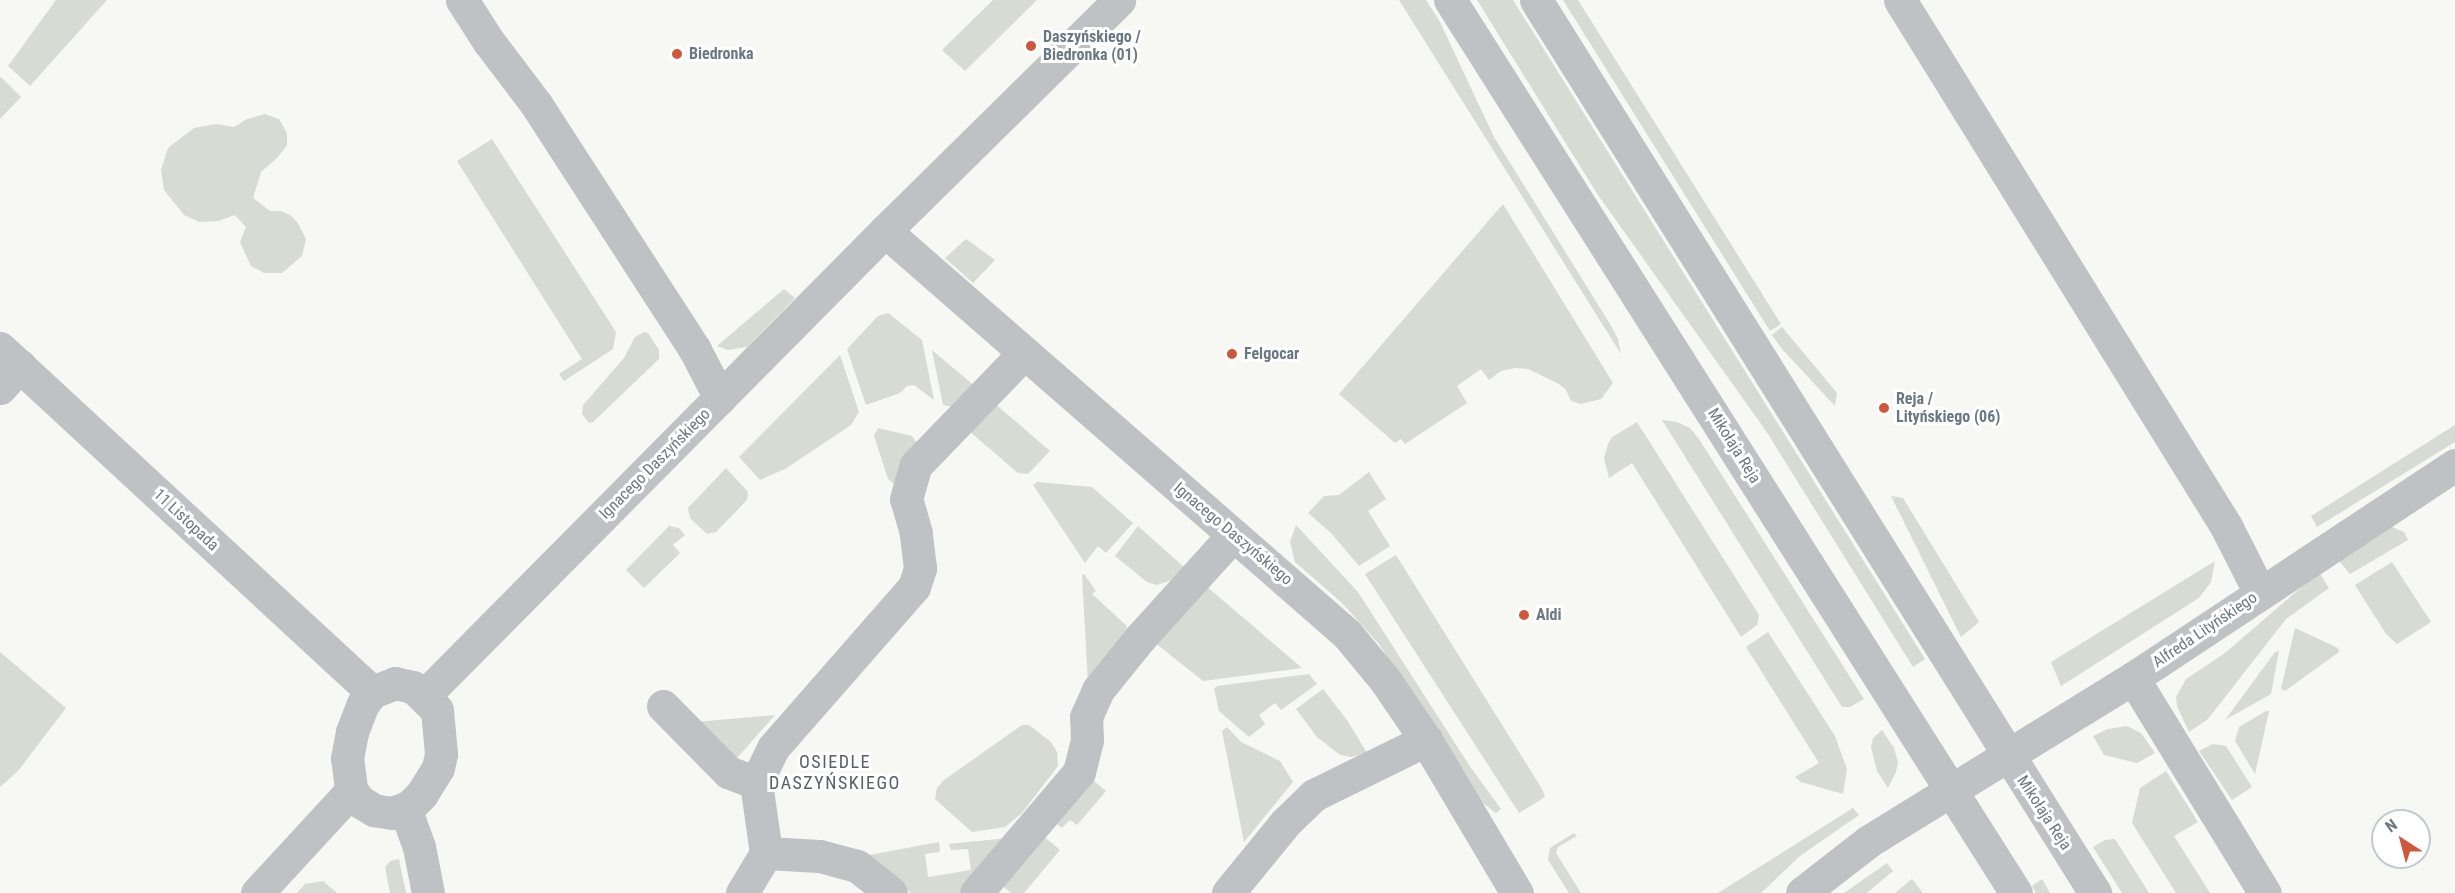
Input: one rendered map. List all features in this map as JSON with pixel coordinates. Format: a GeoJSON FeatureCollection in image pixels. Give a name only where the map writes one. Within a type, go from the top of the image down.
{"type":"FeatureCollection","features":[{"type":"Feature","properties":{"kind":"street"},"geometry":{"type":"LineString","coordinates":[[462,0],[489,42],[536,105],[695,350],[720,398]]}},
{"type":"Feature","properties":{"kind":"street","name":"Ignacego Daszyńskiego"},"geometry":{"type":"LineString","coordinates":[[424,696],[885,231],[1119,0]]}},
{"type":"Feature","properties":{"kind":"street","name":"Mikołaja Reja"},"geometry":{"type":"LineString","coordinates":[[1450,0],[2016,893]]}},
{"type":"Feature","properties":{"kind":"street","name":"Mikołaja Reja"},"geometry":{"type":"LineString","coordinates":[[1536,0],[2007,756],[2095,893]]}},
{"type":"Feature","properties":{"kind":"street"},"geometry":{"type":"LineString","coordinates":[[1913,5],[2226,526],[2260,593]]}},
{"type":"Feature","properties":{"kind":"street","name":"Ignacego Daszyńskiego"},"geometry":{"type":"LineString","coordinates":[[885,231],[1347,634],[1385,681],[1426,740],[1517,893]]}},
{"type":"Feature","properties":{"kind":"street"},"geometry":{"type":"LineString","coordinates":[[742,893],[766,854],[756,783],[773,748],[914,587],[920,568],[916,533],[906,499],[916,465],[1024,353]]}},
{"type":"Feature","properties":{"kind":"street","name":"11 Listopada"},"geometry":{"type":"LineString","coordinates":[[7,367],[372,692]]}},
{"type":"Feature","properties":{"kind":"street","name":"Alfreda Lityńskiego"},"geometry":{"type":"LineString","coordinates":[[1802,893],[1869,841],[2133,678],[2455,465]]}},
{"type":"Feature","properties":{"kind":"street"},"geometry":{"type":"LineString","coordinates":[[976,893],[1079,772],[1087,740],[1086,717],[1098,690],[1140,638],[1233,535]]}},
{"type":"Feature","properties":{"kind":"street"},"geometry":{"type":"LineString","coordinates":[[2133,678],[2265,893]]}},
{"type":"Feature","properties":{"kind":"street"},"geometry":{"type":"LineString","coordinates":[[394,683],[413,687],[424,696],[437,711],[441,754],[431,783],[405,808],[392,813],[374,810],[359,801],[352,790],[347,772],[349,745],[356,718],[372,692],[394,683]]}},
{"type":"Feature","properties":{"kind":"street"},"geometry":{"type":"LineString","coordinates":[[663,706],[728,772],[756,783]]}},
{"type":"Feature","properties":{"kind":"street"},"geometry":{"type":"LineString","coordinates":[[1228,893],[1285,823],[1314,795],[1426,740]]}},
{"type":"Feature","properties":{"kind":"street"},"geometry":{"type":"LineString","coordinates":[[257,893],[352,790]]}},
{"type":"Feature","properties":{"kind":"street"},"geometry":{"type":"LineString","coordinates":[[405,808],[419,847],[428,893]]}},
{"type":"Feature","properties":{"kind":"street"},"geometry":{"type":"LineString","coordinates":[[766,854],[819,856],[857,866],[891,893]]}},
{"type":"Feature","properties":{"kind":"shaded area"},"geometry":{"type":"Polygon","coordinates":[[[56,0],[107,0],[30,86],[8,66],[56,0]]]}},
{"type":"Feature","properties":{"kind":"shaded area"},"geometry":{"type":"Polygon","coordinates":[[[993,0],[1037,0],[965,71],[942,50],[993,0]]]}},
{"type":"Feature","properties":{"kind":"shaded area"},"geometry":{"type":"Polygon","coordinates":[[[1399,0],[1426,0],[1439,20],[1494,137],[1610,324],[1618,339],[1621,354],[1399,0]]]}},
{"type":"Feature","properties":{"kind":"shaded area"},"geometry":{"type":"Polygon","coordinates":[[[1477,0],[1513,0],[1925,659],[1913,667],[1766,431],[1598,195],[1477,0]]]}},
{"type":"Feature","properties":{"kind":"shaded area"},"geometry":{"type":"Polygon","coordinates":[[[1563,0],[1578,0],[1781,324],[1770,331],[1563,0]]]}},
{"type":"Feature","properties":{"kind":"shaded area"},"geometry":{"type":"Polygon","coordinates":[[[0,78],[21,97],[0,119],[0,78]]]}},
{"type":"Feature","properties":{"kind":"shaded area"},"geometry":{"type":"Polygon","coordinates":[[[265,114],[279,119],[287,133],[287,145],[278,157],[261,172],[253,198],[270,211],[281,211],[290,215],[298,223],[306,239],[302,256],[282,273],[264,273],[251,266],[240,242],[246,227],[235,215],[218,221],[199,222],[184,215],[164,190],[161,170],[168,148],[194,128],[216,124],[234,127],[247,119],[265,114]]]}},
{"type":"Feature","properties":{"kind":"shaded area"},"geometry":{"type":"Polygon","coordinates":[[[492,139],[616,332],[613,349],[564,381],[559,374],[582,359],[457,161],[492,139]]]}},
{"type":"Feature","properties":{"kind":"shaded area"},"geometry":{"type":"Polygon","coordinates":[[[1503,204],[1613,383],[1601,399],[1581,404],[1571,401],[1566,390],[1559,384],[1528,369],[1516,368],[1501,371],[1489,380],[1481,369],[1457,386],[1467,403],[1405,444],[1401,439],[1395,443],[1339,394],[1503,204]]]}},
{"type":"Feature","properties":{"kind":"shaded area"},"geometry":{"type":"Polygon","coordinates":[[[966,239],[995,260],[973,283],[945,258],[966,239]]]}},
{"type":"Feature","properties":{"kind":"shaded area"},"geometry":{"type":"Polygon","coordinates":[[[784,289],[795,298],[747,347],[728,350],[717,346],[784,289]]]}},
{"type":"Feature","properties":{"kind":"shaded area"},"geometry":{"type":"Polygon","coordinates":[[[888,313],[922,340],[934,400],[914,385],[907,386],[900,393],[866,405],[847,349],[878,316],[888,313]]]}},
{"type":"Feature","properties":{"kind":"shaded area"},"geometry":{"type":"Polygon","coordinates":[[[1782,327],[1837,393],[1835,406],[1782,349],[1772,335],[1782,327]]]}},
{"type":"Feature","properties":{"kind":"shaded area"},"geometry":{"type":"Polygon","coordinates":[[[644,332],[648,333],[659,350],[659,359],[593,422],[589,423],[582,414],[583,405],[624,358],[635,337],[644,332]]]}},
{"type":"Feature","properties":{"kind":"shaded area"},"geometry":{"type":"Polygon","coordinates":[[[932,350],[977,388],[954,407],[943,405],[932,350]]]}},
{"type":"Feature","properties":{"kind":"shaded area"},"geometry":{"type":"Polygon","coordinates":[[[840,355],[859,412],[851,425],[785,469],[760,480],[739,457],[840,355]]]}},
{"type":"Feature","properties":{"kind":"shaded area"},"geometry":{"type":"Polygon","coordinates":[[[994,403],[1050,451],[1028,474],[1018,473],[969,431],[994,403]]]}},
{"type":"Feature","properties":{"kind":"shaded area"},"geometry":{"type":"Polygon","coordinates":[[[1662,420],[1677,422],[1690,428],[1699,439],[1864,699],[1850,707],[1842,707],[1662,420]]]}},
{"type":"Feature","properties":{"kind":"shaded area"},"geometry":{"type":"Polygon","coordinates":[[[1637,422],[1759,615],[1757,625],[1741,637],[1632,463],[1609,478],[1604,458],[1608,444],[1612,437],[1637,422]]]}},
{"type":"Feature","properties":{"kind":"shaded area"},"geometry":{"type":"Polygon","coordinates":[[[2455,425],[2455,442],[2317,527],[2311,516],[2455,425]]]}},
{"type":"Feature","properties":{"kind":"shaded area"},"geometry":{"type":"Polygon","coordinates":[[[878,428],[912,436],[917,443],[895,485],[888,479],[874,436],[878,428]]]}},
{"type":"Feature","properties":{"kind":"shaded area"},"geometry":{"type":"Polygon","coordinates":[[[726,468],[748,492],[747,500],[716,532],[707,534],[690,518],[688,508],[726,468]]]}},
{"type":"Feature","properties":{"kind":"shaded area"},"geometry":{"type":"Polygon","coordinates":[[[1369,472],[1386,499],[1368,511],[1390,546],[1359,566],[1331,533],[1308,513],[1324,496],[1339,495],[1369,472]]]}},
{"type":"Feature","properties":{"kind":"shaded area"},"geometry":{"type":"Polygon","coordinates":[[[1037,482],[1092,487],[1133,523],[1106,553],[1098,546],[1085,563],[1033,485],[1037,482]]]}},
{"type":"Feature","properties":{"kind":"shaded area"},"geometry":{"type":"Polygon","coordinates":[[[1891,496],[1903,498],[1979,622],[1961,637],[1891,496]]]}},
{"type":"Feature","properties":{"kind":"shaded area"},"geometry":{"type":"Polygon","coordinates":[[[1296,525],[1358,592],[1469,765],[1501,809],[1496,813],[1481,802],[1379,644],[1342,603],[1295,562],[1290,542],[1296,525]]]}},
{"type":"Feature","properties":{"kind":"shaded area"},"geometry":{"type":"Polygon","coordinates":[[[669,526],[679,528],[685,535],[673,545],[680,553],[644,588],[626,570],[669,526]]]}},
{"type":"Feature","properties":{"kind":"shaded area"},"geometry":{"type":"Polygon","coordinates":[[[1138,526],[1185,568],[1175,579],[1157,585],[1147,582],[1115,556],[1138,526]]]}},
{"type":"Feature","properties":{"kind":"shaded area"},"geometry":{"type":"Polygon","coordinates":[[[2390,526],[2404,532],[2408,540],[2350,574],[2338,560],[2390,526]]]}},
{"type":"Feature","properties":{"kind":"shaded area"},"geometry":{"type":"Polygon","coordinates":[[[1396,555],[1542,789],[1545,797],[1519,813],[1365,574],[1396,555]]]}},
{"type":"Feature","properties":{"kind":"shaded area"},"geometry":{"type":"Polygon","coordinates":[[[2215,561],[2211,582],[2199,598],[2061,686],[2051,662],[2215,561]]]}},
{"type":"Feature","properties":{"kind":"shaded area"},"geometry":{"type":"Polygon","coordinates":[[[2392,562],[2431,622],[2397,644],[2386,634],[2355,585],[2392,562]]]}},
{"type":"Feature","properties":{"kind":"shaded area"},"geometry":{"type":"Polygon","coordinates":[[[2319,572],[2329,588],[2286,619],[2208,719],[2189,732],[2177,706],[2176,697],[2186,679],[2225,653],[2319,572]]]}},
{"type":"Feature","properties":{"kind":"shaded area"},"geometry":{"type":"Polygon","coordinates":[[[1084,574],[1096,591],[1092,594],[1127,626],[1124,642],[1088,684],[1082,575],[1084,574]]]}},
{"type":"Feature","properties":{"kind":"shaded area"},"geometry":{"type":"Polygon","coordinates":[[[1206,586],[1302,668],[1203,681],[1154,642],[1206,586]]]}},
{"type":"Feature","properties":{"kind":"shaded area"},"geometry":{"type":"Polygon","coordinates":[[[2295,628],[2338,648],[2339,652],[2285,691],[2281,689],[2295,628]]]}},
{"type":"Feature","properties":{"kind":"shaded area"},"geometry":{"type":"Polygon","coordinates":[[[1768,632],[1835,736],[1847,769],[1843,794],[1801,782],[1795,777],[1819,763],[1746,647],[1768,632]]]}},
{"type":"Feature","properties":{"kind":"shaded area"},"geometry":{"type":"Polygon","coordinates":[[[2279,651],[2271,694],[2225,720],[2275,652],[2279,651]]]}},
{"type":"Feature","properties":{"kind":"shaded area"},"geometry":{"type":"Polygon","coordinates":[[[0,652],[66,708],[18,771],[0,787],[0,652]]]}},
{"type":"Feature","properties":{"kind":"shaded area"},"geometry":{"type":"Polygon","coordinates":[[[1309,674],[1317,684],[1281,710],[1275,703],[1259,715],[1265,724],[1249,737],[1219,711],[1214,689],[1217,686],[1309,674]]]}},
{"type":"Feature","properties":{"kind":"shaded area"},"geometry":{"type":"Polygon","coordinates":[[[1323,689],[1347,720],[1367,753],[1351,757],[1340,755],[1317,737],[1296,709],[1323,689]]]}},
{"type":"Feature","properties":{"kind":"shaded area"},"geometry":{"type":"Polygon","coordinates":[[[2269,711],[2255,774],[2235,741],[2239,727],[2269,711]]]}},
{"type":"Feature","properties":{"kind":"shaded area"},"geometry":{"type":"Polygon","coordinates":[[[775,715],[737,758],[695,722],[775,715]]]}},
{"type":"Feature","properties":{"kind":"shaded area"},"geometry":{"type":"Polygon","coordinates":[[[1022,725],[1029,725],[1051,742],[1057,752],[1058,766],[1022,813],[1005,827],[972,832],[935,799],[937,788],[944,780],[1022,725]]]}},
{"type":"Feature","properties":{"kind":"shaded area"},"geometry":{"type":"Polygon","coordinates":[[[2127,726],[2141,733],[2155,753],[2137,763],[2104,755],[2093,736],[2108,729],[2127,726]]]}},
{"type":"Feature","properties":{"kind":"shaded area"},"geometry":{"type":"Polygon","coordinates":[[[1227,727],[1241,742],[1280,761],[1293,782],[1244,842],[1222,731],[1227,727]]]}},
{"type":"Feature","properties":{"kind":"shaded area"},"geometry":{"type":"Polygon","coordinates":[[[1882,730],[1894,748],[1898,762],[1888,788],[1877,771],[1871,747],[1873,738],[1882,730]]]}},
{"type":"Feature","properties":{"kind":"shaded area"},"geometry":{"type":"Polygon","coordinates":[[[2213,744],[2226,746],[2252,787],[2232,800],[2199,751],[2213,744]]]}},
{"type":"Feature","properties":{"kind":"shaded area"},"geometry":{"type":"Polygon","coordinates":[[[2166,771],[2198,822],[2174,836],[2210,893],[2176,893],[2132,823],[2140,788],[2166,771]]]}},
{"type":"Feature","properties":{"kind":"shaded area"},"geometry":{"type":"Polygon","coordinates":[[[1089,777],[1106,791],[1077,825],[1070,820],[1062,828],[1052,820],[1089,777]]]}},
{"type":"Feature","properties":{"kind":"shaded area"},"geometry":{"type":"Polygon","coordinates":[[[1853,808],[1859,815],[1800,856],[1761,893],[1718,893],[1853,808]]]}},
{"type":"Feature","properties":{"kind":"shaded area"},"geometry":{"type":"Polygon","coordinates":[[[1574,833],[1577,836],[1558,847],[1556,853],[1581,893],[1569,893],[1548,860],[1550,848],[1574,833]]]}},
{"type":"Feature","properties":{"kind":"shaded area"},"geometry":{"type":"Polygon","coordinates":[[[1041,834],[1060,850],[1024,893],[1011,893],[1000,884],[1041,834]]]}},
{"type":"Feature","properties":{"kind":"shaded area"},"geometry":{"type":"Polygon","coordinates":[[[1008,838],[961,893],[911,893],[864,856],[939,842],[940,852],[925,854],[928,877],[971,870],[968,849],[951,850],[949,844],[1008,838]]]}},
{"type":"Feature","properties":{"kind":"shaded area"},"geometry":{"type":"Polygon","coordinates":[[[2115,839],[2149,893],[2122,893],[2093,847],[2105,840],[2115,839]]]}},
{"type":"Feature","properties":{"kind":"shaded area"},"geometry":{"type":"Polygon","coordinates":[[[399,859],[406,893],[390,893],[385,867],[390,861],[399,859]]]}},
{"type":"Feature","properties":{"kind":"shaded area"},"geometry":{"type":"Polygon","coordinates":[[[1887,863],[1893,871],[1867,893],[1844,893],[1887,863]]]}},
{"type":"Feature","properties":{"kind":"shaded area"},"geometry":{"type":"Polygon","coordinates":[[[1912,879],[1923,893],[1895,893],[1912,879]]]}},
{"type":"Feature","properties":{"kind":"shaded area"},"geometry":{"type":"Polygon","coordinates":[[[2042,879],[2050,893],[2036,893],[2032,886],[2042,879]]]}},
{"type":"Feature","properties":{"kind":"shaded area"},"geometry":{"type":"Polygon","coordinates":[[[323,881],[337,893],[297,893],[305,884],[323,881]]]}},
{"type":"Feature","properties":{"kind":"place","name":"Daszyńskiego / Biedronka (01)"},"geometry":{"type":"Point","coordinates":[1031,46]}},
{"type":"Feature","properties":{"kind":"place","name":"Biedronka"},"geometry":{"type":"Point","coordinates":[677,54]}},
{"type":"Feature","properties":{"kind":"place","name":"Felgocar"},"geometry":{"type":"Point","coordinates":[1232,354]}},
{"type":"Feature","properties":{"kind":"place","name":"Reja / Lityńskiego (06)"},"geometry":{"type":"Point","coordinates":[1884,408]}},
{"type":"Feature","properties":{"kind":"place","name":"Aldi"},"geometry":{"type":"Point","coordinates":[1524,615]}},
{"type":"Feature","properties":{"kind":"district","name":"OSIEDLE DASZYŃSKIEGO"},"geometry":{"type":"Point","coordinates":[835,774]}}]}
